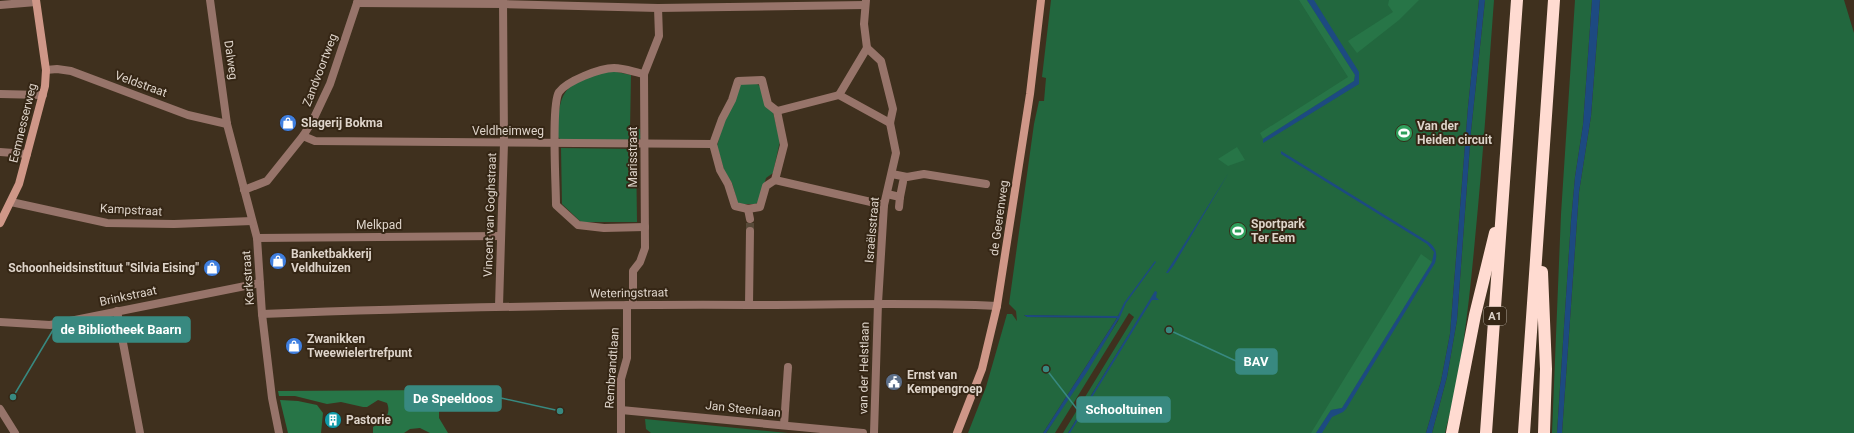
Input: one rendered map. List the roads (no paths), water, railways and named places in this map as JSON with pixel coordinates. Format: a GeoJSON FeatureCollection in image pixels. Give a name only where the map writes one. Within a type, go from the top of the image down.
{"type":"FeatureCollection","features":[{"type":"Feature","properties":{"kind":"highway","name":"A1"},"geometry":{"type":"LineString","coordinates":[[1486,433],[1517,0]]}},
{"type":"Feature","properties":{"kind":"highway"},"geometry":{"type":"LineString","coordinates":[[1524,433],[1554,0]]}},
{"type":"Feature","properties":{"kind":"highway","name":"A1"},"geometry":{"type":"LineString","coordinates":[[1452,433],[1462,389],[1474,315],[1503,199]]}},
{"type":"Feature","properties":{"kind":"highway"},"geometry":{"type":"LineString","coordinates":[[1539,217],[1546,369],[1544,433]]}},
{"type":"Feature","properties":{"kind":"main road","name":"de Geerenweg"},"geometry":{"type":"LineString","coordinates":[[957,433],[982,369],[997,306],[1030,94],[1041,0]]}},
{"type":"Feature","properties":{"kind":"main road","name":"Eemnesserweg"},"geometry":{"type":"LineString","coordinates":[[0,223],[20,184],[43,95],[46,70],[36,1]]}},
{"type":"Feature","properties":{"kind":"street","name":"Dalweg"},"geometry":{"type":"LineString","coordinates":[[210,0],[227,124]]}},
{"type":"Feature","properties":{"kind":"street"},"geometry":{"type":"LineString","coordinates":[[0,5],[36,1]]}},
{"type":"Feature","properties":{"kind":"street"},"geometry":{"type":"LineString","coordinates":[[358,1],[502,2],[658,8],[866,3],[864,24],[867,48],[839,95]]}},
{"type":"Feature","properties":{"kind":"street","name":"Zandvoortweg"},"geometry":{"type":"LineString","coordinates":[[244,190],[267,181],[303,136],[330,84],[358,1]]}},
{"type":"Feature","properties":{"kind":"street","name":"Vincent van Goghstraat"},"geometry":{"type":"LineString","coordinates":[[499,306],[504,143],[502,2]]}},
{"type":"Feature","properties":{"kind":"street","name":"Marisstraat"},"geometry":{"type":"LineString","coordinates":[[630,305],[633,271],[640,262],[645,248],[644,74],[659,36],[658,8]]}},
{"type":"Feature","properties":{"kind":"street","name":"Israëlsstraat"},"geometry":{"type":"LineString","coordinates":[[867,48],[881,61],[893,109],[890,123],[896,153],[884,204],[878,303]]}},
{"type":"Feature","properties":{"kind":"street"},"geometry":{"type":"LineString","coordinates":[[644,74],[614,68],[601,69],[568,84],[558,93],[555,112],[554,143],[556,205],[578,226],[604,228],[645,227]]}},
{"type":"Feature","properties":{"kind":"street","name":"Veldstraat"},"geometry":{"type":"LineString","coordinates":[[46,70],[57,69],[71,71],[188,115],[227,124]]}},
{"type":"Feature","properties":{"kind":"street"},"geometry":{"type":"LineString","coordinates":[[762,80],[768,104],[777,110],[784,145],[775,180],[766,186],[760,207],[748,209],[735,206],[728,184],[720,170],[713,144],[722,119],[732,100],[738,81],[762,80]]}},
{"type":"Feature","properties":{"kind":"street"},"geometry":{"type":"LineString","coordinates":[[0,94],[43,95]]}},
{"type":"Feature","properties":{"kind":"street"},"geometry":{"type":"LineString","coordinates":[[777,110],[839,95],[890,123]]}},
{"type":"Feature","properties":{"kind":"street","name":"Kerkstraat"},"geometry":{"type":"LineString","coordinates":[[227,124],[257,238],[262,314],[272,398],[279,433]]}},
{"type":"Feature","properties":{"kind":"street","name":"Veldheimweg"},"geometry":{"type":"LineString","coordinates":[[303,136],[315,141],[713,144]]}},
{"type":"Feature","properties":{"kind":"street"},"geometry":{"type":"LineString","coordinates":[[0,152],[27,154]]}},
{"type":"Feature","properties":{"kind":"street"},"geometry":{"type":"LineString","coordinates":[[892,174],[907,177],[924,174],[986,184]]}},
{"type":"Feature","properties":{"kind":"street"},"geometry":{"type":"LineString","coordinates":[[775,180],[884,204]]}},
{"type":"Feature","properties":{"kind":"street"},"geometry":{"type":"LineString","coordinates":[[899,207],[903,182]]}},
{"type":"Feature","properties":{"kind":"street"},"geometry":{"type":"LineString","coordinates":[[887,194],[900,197]]}},
{"type":"Feature","properties":{"kind":"street","name":"Kampstraat"},"geometry":{"type":"LineString","coordinates":[[11,202],[107,223],[174,224],[252,220]]}},
{"type":"Feature","properties":{"kind":"street"},"geometry":{"type":"LineString","coordinates":[[748,209],[750,219]]}},
{"type":"Feature","properties":{"kind":"street"},"geometry":{"type":"LineString","coordinates":[[749,304],[750,231]]}},
{"type":"Feature","properties":{"kind":"street","name":"Melkpad"},"geometry":{"type":"LineString","coordinates":[[257,238],[501,236]]}},
{"type":"Feature","properties":{"kind":"street","name":"Brinkstraat"},"geometry":{"type":"LineString","coordinates":[[0,322],[50,324],[260,283]]}},
{"type":"Feature","properties":{"kind":"street","name":"Weteringstraat"},"geometry":{"type":"LineString","coordinates":[[262,314],[499,306],[878,303],[997,306]]}},
{"type":"Feature","properties":{"kind":"street","name":"van der Helstlaan"},"geometry":{"type":"LineString","coordinates":[[874,433],[878,303]]}},
{"type":"Feature","properties":{"kind":"street","name":"Rembrandtlaan"},"geometry":{"type":"LineString","coordinates":[[621,433],[621,379],[627,358],[630,305]]}},
{"type":"Feature","properties":{"kind":"street"},"geometry":{"type":"LineString","coordinates":[[117,311],[140,433]]}},
{"type":"Feature","properties":{"kind":"street"},"geometry":{"type":"LineString","coordinates":[[784,426],[788,367]]}},
{"type":"Feature","properties":{"kind":"street"},"geometry":{"type":"LineString","coordinates":[[0,409],[15,433]]}},
{"type":"Feature","properties":{"kind":"street","name":"Jan Steenlaan"},"geometry":{"type":"LineString","coordinates":[[621,410],[863,433]]}},
{"type":"Feature","properties":{"kind":"water"},"geometry":{"type":"Polygon","coordinates":[[[1307,0],[1314,0],[1359,72],[1359,84],[1263,143],[1263,139],[1354,81],[1355,75],[1307,0]]]}},
{"type":"Feature","properties":{"kind":"water"},"geometry":{"type":"Polygon","coordinates":[[[1479,0],[1485,0],[1471,131],[1457,320],[1447,377],[1432,433],[1426,433],[1441,381],[1450,334],[1468,107],[1479,0]]]}},
{"type":"Feature","properties":{"kind":"water"},"geometry":{"type":"Polygon","coordinates":[[[1592,0],[1600,0],[1591,116],[1579,192],[1562,433],[1557,433],[1571,221],[1575,177],[1583,125],[1592,0]]]}},
{"type":"Feature","properties":{"kind":"water"},"geometry":{"type":"Polygon","coordinates":[[[1281,151],[1427,241],[1434,248],[1436,253],[1435,263],[1346,409],[1332,417],[1322,433],[1316,433],[1331,410],[1342,408],[1432,262],[1434,252],[1427,244],[1281,154],[1281,151]]]}},
{"type":"Feature","properties":{"kind":"water"},"geometry":{"type":"Polygon","coordinates":[[[1228,174],[1174,265],[1168,273],[1166,273],[1228,174]]]}},
{"type":"Feature","properties":{"kind":"water"},"geometry":{"type":"Polygon","coordinates":[[[1155,261],[1156,262],[1126,303],[1120,317],[1087,372],[1046,433],[1043,433],[1117,318],[1027,317],[1024,315],[1118,316],[1124,303],[1155,261]]]}},
{"type":"Feature","properties":{"kind":"water"},"geometry":{"type":"Polygon","coordinates":[[[1155,291],[1157,292],[1156,297],[1159,300],[1152,300],[1070,433],[1068,433],[1155,291]]]}},
{"type":"Feature","properties":{"kind":"tunnel"},"geometry":{"type":"LineString","coordinates":[[750,219],[750,231]]}},
{"type":"Feature","properties":{"kind":"place","name":"Slagerij Bokma"},"geometry":{"type":"Point","coordinates":[288,123]}},
{"type":"Feature","properties":{"kind":"place","name":"Van der Heiden circuit"},"geometry":{"type":"Point","coordinates":[1404,133]}},
{"type":"Feature","properties":{"kind":"place","name":"Sportpark Ter Eem"},"geometry":{"type":"Point","coordinates":[1238,231]}},
{"type":"Feature","properties":{"kind":"place","name":"Banketbakkerij Veldhuizen"},"geometry":{"type":"Point","coordinates":[278,261]}},
{"type":"Feature","properties":{"kind":"place","name":"Schoonheidsinstituut \"Silvia Eising\""},"geometry":{"type":"Point","coordinates":[212,268]}},
{"type":"Feature","properties":{"kind":"place","name":"BAV"},"geometry":{"type":"Point","coordinates":[1169,330]}},
{"type":"Feature","properties":{"kind":"place","name":"Zwanikken Tweewielertrefpunt"},"geometry":{"type":"Point","coordinates":[294,346]}},
{"type":"Feature","properties":{"kind":"place","name":"Schooltuinen"},"geometry":{"type":"Point","coordinates":[1046,369]}},
{"type":"Feature","properties":{"kind":"place","name":"Ernst van Kempengroep"},"geometry":{"type":"Point","coordinates":[894,382]}},
{"type":"Feature","properties":{"kind":"place","name":"de Bibliotheek Baarn"},"geometry":{"type":"Point","coordinates":[13,397]}},
{"type":"Feature","properties":{"kind":"place","name":"De Speeldoos"},"geometry":{"type":"Point","coordinates":[560,411]}},
{"type":"Feature","properties":{"kind":"place","name":"Pastorie"},"geometry":{"type":"Point","coordinates":[333,420]}}]}
